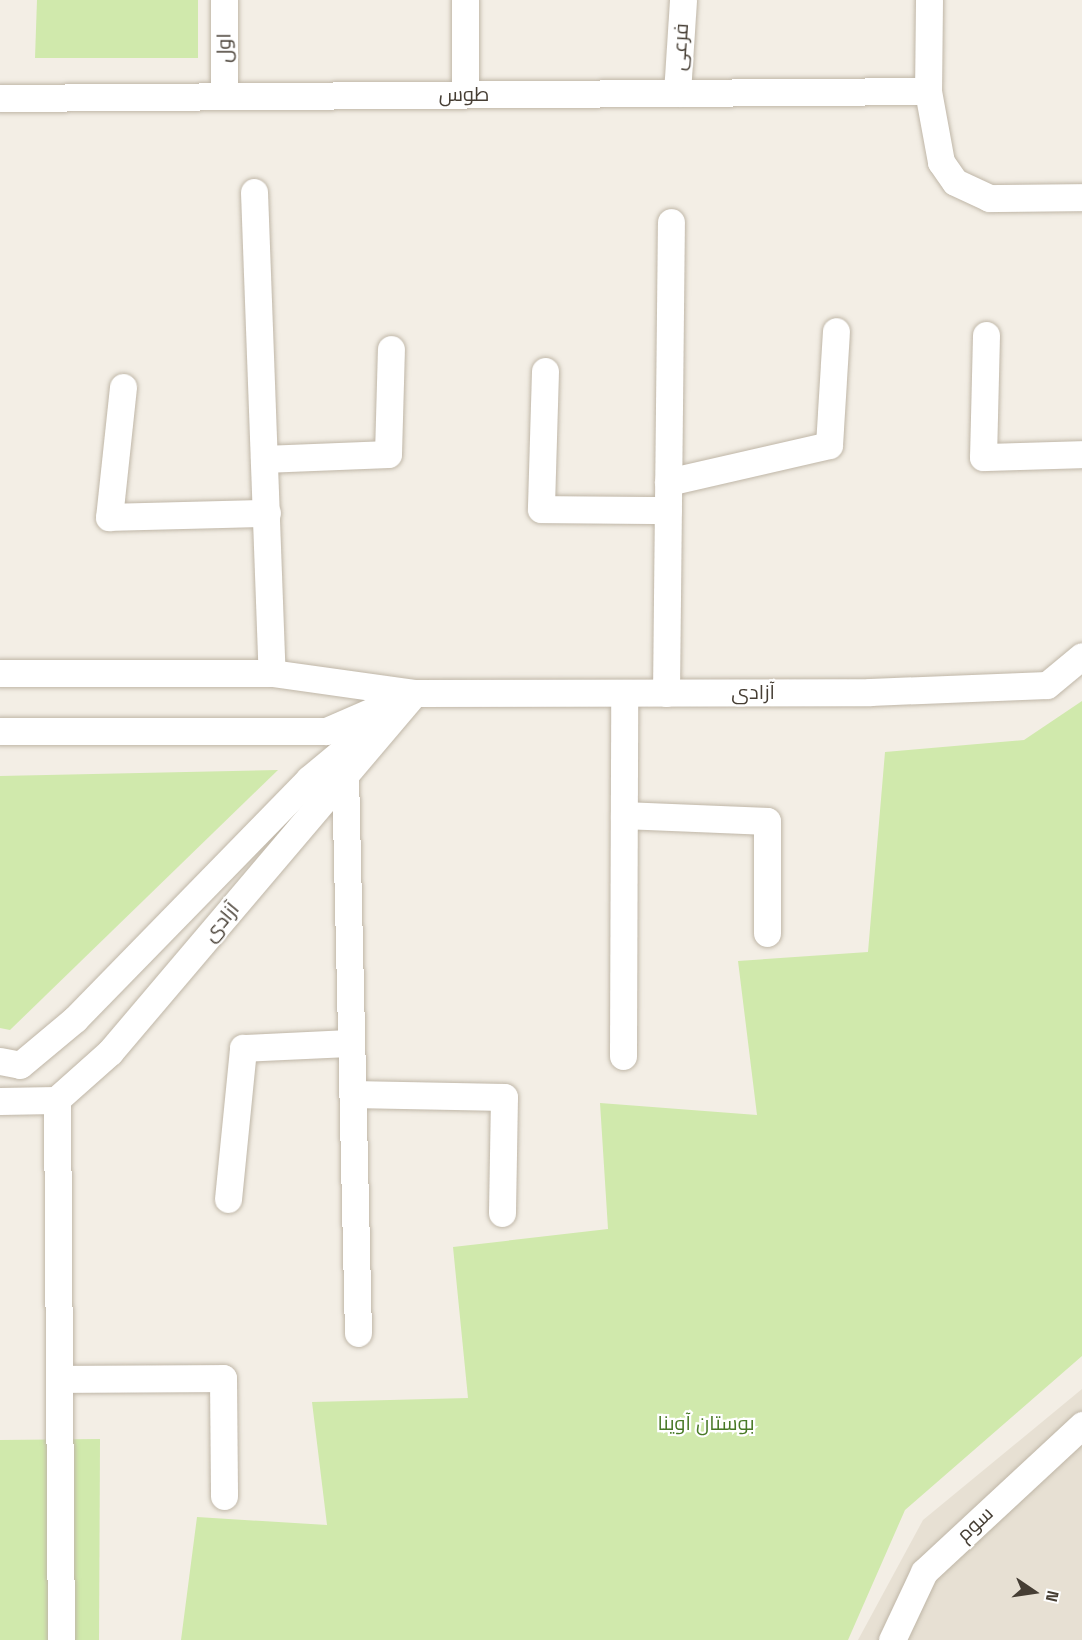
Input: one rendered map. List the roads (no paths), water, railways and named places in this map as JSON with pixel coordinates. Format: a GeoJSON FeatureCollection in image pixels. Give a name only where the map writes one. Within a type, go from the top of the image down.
{"type":"FeatureCollection","features":[{"type":"Feature","properties":{"kind":"street","name":"اول"},"geometry":{"type":"LineString","coordinates":[[224,0],[224,96]]}},
{"type":"Feature","properties":{"kind":"street"},"geometry":{"type":"LineString","coordinates":[[465,0],[465,94]]}},
{"type":"Feature","properties":{"kind":"street","name":"فرعی"},"geometry":{"type":"LineString","coordinates":[[677,93],[683,0]]}},
{"type":"Feature","properties":{"kind":"street"},"geometry":{"type":"LineString","coordinates":[[929,0],[928,91],[941,162],[955,182],[989,198],[1082,197]]}},
{"type":"Feature","properties":{"kind":"street","name":"طوس"},"geometry":{"type":"LineString","coordinates":[[0,98],[928,91]]}},
{"type":"Feature","properties":{"kind":"street"},"geometry":{"type":"LineString","coordinates":[[254,192],[272,673]]}},
{"type":"Feature","properties":{"kind":"street"},"geometry":{"type":"LineString","coordinates":[[666,693],[671,222]]}},
{"type":"Feature","properties":{"kind":"street"},"geometry":{"type":"LineString","coordinates":[[668,482],[829,445],[836,331]]}},
{"type":"Feature","properties":{"kind":"street"},"geometry":{"type":"LineString","coordinates":[[986,335],[983,458],[1082,454]]}},
{"type":"Feature","properties":{"kind":"street"},"geometry":{"type":"LineString","coordinates":[[264,459],[388,454],[391,349]]}},
{"type":"Feature","properties":{"kind":"street"},"geometry":{"type":"LineString","coordinates":[[545,371],[541,509],[668,510]]}},
{"type":"Feature","properties":{"kind":"street"},"geometry":{"type":"LineString","coordinates":[[123,387],[108,517],[267,513]]}},
{"type":"Feature","properties":{"kind":"street","name":"آزادی"},"geometry":{"type":"LineString","coordinates":[[0,673],[272,673],[414,693],[870,692],[1047,685],[1082,656]]}},
{"type":"Feature","properties":{"kind":"street"},"geometry":{"type":"LineString","coordinates":[[0,1060],[20,1065],[75,1020],[309,778],[414,693]]}},
{"type":"Feature","properties":{"kind":"street","name":"آزادی"},"geometry":{"type":"LineString","coordinates":[[0,731],[326,731],[414,693]]}},
{"type":"Feature","properties":{"kind":"street","name":"آزادی"},"geometry":{"type":"LineString","coordinates":[[57,1100],[110,1052],[414,693]]}},
{"type":"Feature","properties":{"kind":"street"},"geometry":{"type":"LineString","coordinates":[[623,1056],[624,693]]}},
{"type":"Feature","properties":{"kind":"street"},"geometry":{"type":"LineString","coordinates":[[345,774],[358,1333]]}},
{"type":"Feature","properties":{"kind":"street"},"geometry":{"type":"LineString","coordinates":[[624,815],[767,821],[767,933]]}},
{"type":"Feature","properties":{"kind":"street"},"geometry":{"type":"LineString","coordinates":[[228,1199],[243,1048],[351,1043]]}},
{"type":"Feature","properties":{"kind":"street"},"geometry":{"type":"LineString","coordinates":[[353,1094],[504,1096],[502,1214]]}},
{"type":"Feature","properties":{"kind":"street"},"geometry":{"type":"LineString","coordinates":[[0,1101],[57,1100],[61,1640]]}},
{"type":"Feature","properties":{"kind":"street"},"geometry":{"type":"LineString","coordinates":[[59,1379],[223,1378],[224,1497]]}},
{"type":"Feature","properties":{"kind":"street","name":"سوم"},"geometry":{"type":"LineString","coordinates":[[892,1640],[924,1572],[1082,1425]]}},
{"type":"Feature","properties":{"kind":"park label","name":"بوستان آوینا"},"geometry":{"type":"Point","coordinates":[706,1423]}}]}
